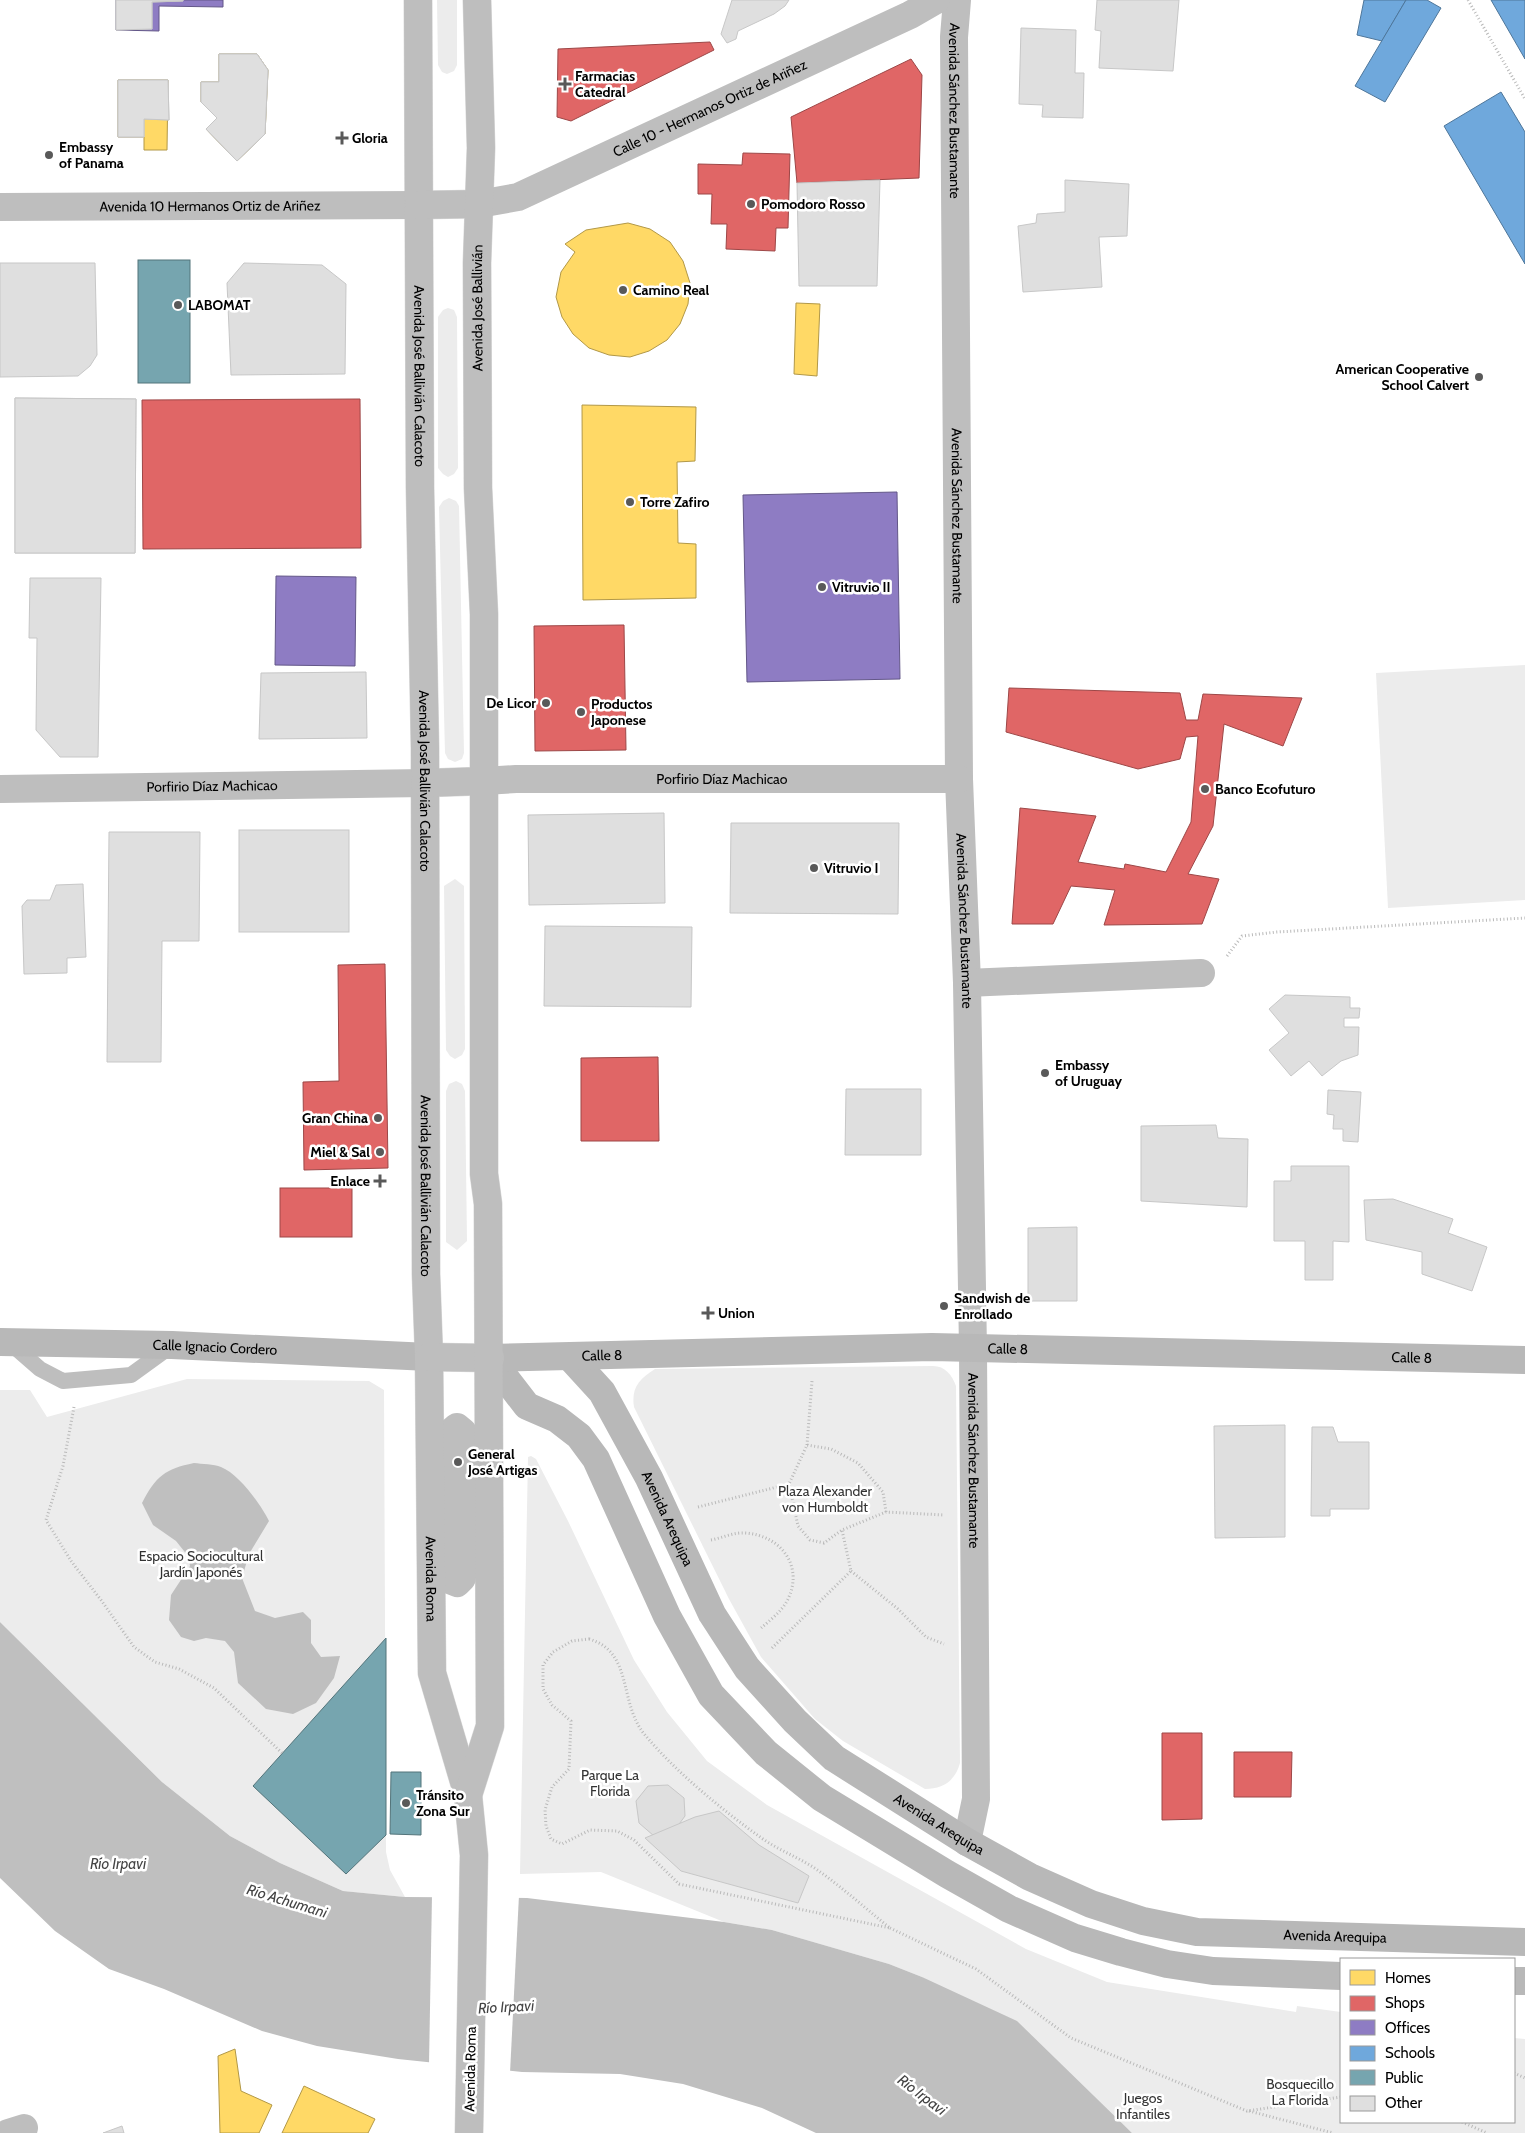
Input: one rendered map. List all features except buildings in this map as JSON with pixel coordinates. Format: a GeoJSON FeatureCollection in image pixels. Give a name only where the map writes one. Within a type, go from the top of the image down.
{"type":"FeatureCollection","features":[{"type":"Feature","properties":{"kind":"main road"},"geometry":{"type":"LineString","coordinates":[[418,0],[419,204]]}},
{"type":"Feature","properties":{"kind":"main road","name":"Avenida José Ballivián"},"geometry":{"type":"LineString","coordinates":[[477,0],[481,148],[477,263],[478,488],[484,614],[484,781]]}},
{"type":"Feature","properties":{"kind":"main road","name":"Calle 10 - Hermanos Ortiz de Ariñez"},"geometry":{"type":"LineString","coordinates":[[419,204],[480,204],[518,197],[910,15],[936,0]]}},
{"type":"Feature","properties":{"kind":"main road","name":"Avenida Sánchez Bustamante"},"geometry":{"type":"LineString","coordinates":[[957,0],[954,47],[959,779],[966,983],[973,1350],[976,1800],[967,1842]]}},
{"type":"Feature","properties":{"kind":"main road","name":"Avenida 10 Hermanos Ortiz de Ariñez"},"geometry":{"type":"LineString","coordinates":[[0,207],[419,204]]}},
{"type":"Feature","properties":{"kind":"main road","name":"Avenida José Ballivián Calacoto"},"geometry":{"type":"LineString","coordinates":[[419,204],[425,783],[426,1274],[429,1357]]}},
{"type":"Feature","properties":{"kind":"main road","name":"Porfirio Díaz Machicao"},"geometry":{"type":"LineString","coordinates":[[0,789],[484,781],[959,779]]}},
{"type":"Feature","properties":{"kind":"main road"},"geometry":{"type":"LineString","coordinates":[[484,781],[484,1174],[488,1204],[490,1358],[527,1406],[557,1419],[579,1436],[596,1458],[667,1616],[711,1695],[766,1753],[822,1798],[947,1874],[1010,1909],[1075,1938],[1167,1964],[1213,1971],[1340,1976]]}},
{"type":"Feature","properties":{"kind":"main road"},"geometry":{"type":"LineString","coordinates":[[966,983],[1201,973]]}},
{"type":"Feature","properties":{"kind":"main road","name":"Calle Ignacio Cordero"},"geometry":{"type":"LineString","coordinates":[[4,1342],[172,1345],[429,1357]]}},
{"type":"Feature","properties":{"kind":"main road","name":"Calle 8"},"geometry":{"type":"LineString","coordinates":[[490,1358],[932,1348],[1525,1360]]}},
{"type":"Feature","properties":{"kind":"main road"},"geometry":{"type":"LineString","coordinates":[[429,1357],[490,1358]]}},
{"type":"Feature","properties":{"kind":"main road","name":"Avenida Roma"},"geometry":{"type":"LineString","coordinates":[[429,1357],[432,1673],[468,1795],[474,1855],[469,2133]]}},
{"type":"Feature","properties":{"kind":"main road","name":"Avenida Arequipa"},"geometry":{"type":"LineString","coordinates":[[570,1357],[602,1392],[649,1478],[712,1614],[747,1668],[795,1721],[834,1758],[967,1842],[1030,1877],[1091,1904],[1142,1921],[1197,1932],[1525,1942]]}},
{"type":"Feature","properties":{"kind":"main road","name":"Avenida Roma"},"geometry":{"type":"LineString","coordinates":[[468,1795],[490,1726],[490,1358]]}},
{"type":"Feature","properties":{"kind":"main road"},"geometry":{"type":"LineString","coordinates":[[947,1874],[967,1842]]}},
{"type":"Feature","properties":{"kind":"lane"},"geometry":{"type":"LineString","coordinates":[[4,1342],[40,1370],[63,1380],[131,1375],[172,1345]]}},
{"type":"Feature","properties":{"kind":"path"},"geometry":{"type":"LineString","coordinates":[[1468,0],[1525,98]]}},
{"type":"Feature","properties":{"kind":"path"},"geometry":{"type":"LineString","coordinates":[[1201,973],[1229,954],[1242,936],[1277,932],[1525,918]]}},
{"type":"Feature","properties":{"kind":"path"},"geometry":{"type":"LineString","coordinates":[[812,1379],[807,1445],[789,1484],[798,1526],[810,1540],[824,1543],[842,1530],[886,1512],[947,1515]]}},
{"type":"Feature","properties":{"kind":"path"},"geometry":{"type":"LineString","coordinates":[[63,1380],[74,1408],[63,1466],[46,1520],[70,1561],[101,1600],[134,1647],[155,1662],[179,1669],[214,1688],[282,1753]]}},
{"type":"Feature","properties":{"kind":"path"},"geometry":{"type":"LineString","coordinates":[[807,1445],[831,1450],[858,1463],[883,1492],[886,1512]]}},
{"type":"Feature","properties":{"kind":"path"},"geometry":{"type":"LineString","coordinates":[[695,1507],[789,1484]]}},
{"type":"Feature","properties":{"kind":"path"},"geometry":{"type":"LineString","coordinates":[[842,1530],[851,1571],[898,1609],[926,1637],[950,1646]]}},
{"type":"Feature","properties":{"kind":"path"},"geometry":{"type":"LineString","coordinates":[[709,1541],[744,1533],[766,1536],[781,1547],[792,1566],[793,1584],[786,1602],[756,1632]]}},
{"type":"Feature","properties":{"kind":"path"},"geometry":{"type":"LineString","coordinates":[[769,1651],[851,1571]]}},
{"type":"Feature","properties":{"kind":"path"},"geometry":{"type":"LineString","coordinates":[[890,1928],[679,1884],[634,1840],[617,1831],[590,1830],[562,1844],[551,1839],[546,1826],[545,1810],[552,1787],[569,1769],[571,1720],[552,1704],[543,1689],[543,1665],[552,1652],[572,1641],[589,1639],[602,1642],[619,1661],[631,1712],[642,1732],[669,1763],[761,1838],[815,1869],[890,1928],[976,1969],[1071,2038],[1247,2111],[1333,2133]]}},
{"type":"Feature","properties":{"kind":"path"},"geometry":{"type":"LineString","coordinates":[[1247,2111],[1340,2097]]}},
{"type":"Feature","properties":{"kind":"path"},"geometry":{"type":"LineString","coordinates":[[1464,2123],[1488,2133]]}},
{"type":"Feature","properties":{"kind":"green space"},"geometry":{"type":"Polygon","coordinates":[[[437,0],[457,0],[457,65],[454,71],[447,74],[442,72],[438,65],[437,0]]]}},
{"type":"Feature","properties":{"kind":"green space"},"geometry":{"type":"Polygon","coordinates":[[[448,308],[454,310],[457,317],[458,468],[454,474],[448,477],[438,468],[438,317],[443,310],[448,308]]]}},
{"type":"Feature","properties":{"kind":"green space"},"geometry":{"type":"Polygon","coordinates":[[[449,498],[456,501],[459,506],[464,753],[462,759],[455,762],[448,759],[445,753],[439,507],[443,501],[449,498]]]}},
{"type":"Feature","properties":{"kind":"green space"},"geometry":{"type":"Polygon","coordinates":[[[1525,665],[1525,900],[1388,908],[1376,673],[1525,665]]]}},
{"type":"Feature","properties":{"kind":"green space"},"geometry":{"type":"Polygon","coordinates":[[[455,879],[464,886],[465,1049],[462,1055],[455,1059],[446,1050],[444,886],[455,879]]]}},
{"type":"Feature","properties":{"kind":"green space"},"geometry":{"type":"Polygon","coordinates":[[[456,1081],[462,1084],[465,1091],[467,1241],[457,1250],[446,1242],[446,1091],[449,1084],[456,1081]]]}},
{"type":"Feature","properties":{"kind":"green space","name":"Plaza Alexander von Humboldt"},"geometry":{"type":"Polygon","coordinates":[[[933,1366],[948,1372],[956,1386],[960,1763],[955,1775],[943,1786],[925,1789],[843,1741],[815,1719],[761,1657],[729,1599],[634,1407],[633,1400],[637,1385],[655,1369],[933,1366]]]}},
{"type":"Feature","properties":{"kind":"green space","name":"Espacio Sociocultural Jardín Japonés"},"geometry":{"type":"Polygon","coordinates":[[[187,1379],[369,1381],[384,1390],[386,1852],[390,1870],[405,1897],[343,1891],[280,1863],[230,1836],[162,1782],[0,1622],[0,1390],[30,1390],[47,1417],[187,1379]]]}},
{"type":"Feature","properties":{"kind":"green space","name":"Parque La Florida"},"geometry":{"type":"Polygon","coordinates":[[[531,1456],[536,1459],[568,1521],[634,1660],[667,1712],[707,1761],[767,1805],[1026,1949],[1107,1982],[1296,2012],[1297,2006],[1340,2012],[1340,2123],[1515,2123],[1515,2038],[1525,2039],[1525,2133],[1132,2133],[1109,2112],[922,1977],[889,1964],[772,1930],[724,1922],[601,1872],[520,1874],[528,1457],[531,1456]]]}},
{"type":"Feature","properties":{"kind":"water"},"geometry":{"type":"Polygon","coordinates":[[[194,1463],[215,1465],[235,1476],[249,1491],[269,1521],[249,1554],[242,1578],[255,1611],[275,1618],[303,1612],[311,1620],[311,1643],[321,1657],[340,1656],[334,1678],[316,1703],[293,1714],[266,1709],[238,1683],[234,1652],[225,1641],[206,1638],[194,1641],[181,1637],[169,1620],[171,1595],[190,1566],[188,1556],[176,1541],[153,1525],[142,1503],[152,1486],[162,1475],[176,1468],[194,1463]]]}},
{"type":"Feature","properties":{"kind":"water"},"geometry":{"type":"Polygon","coordinates":[[[0,1622],[162,1782],[230,1836],[280,1863],[343,1891],[405,1897],[527,1898],[724,1922],[772,1930],[889,1964],[922,1977],[1017,2021],[1132,2133],[816,2133],[762,2108],[683,2084],[620,2074],[522,2072],[398,2059],[317,2046],[262,2031],[164,1989],[109,1969],[55,1931],[0,1878],[0,1622]]]}},
{"type":"Feature","properties":{"kind":"pier"},"geometry":{"type":"Polygon","coordinates":[[[432,1895],[519,1895],[510,2073],[429,2065],[432,1895]]]}},
{"type":"Feature","properties":{"kind":"place","name":"Farmacias Catedral"},"geometry":{"type":"Point","coordinates":[565,84]}},
{"type":"Feature","properties":{"kind":"place","name":"Gloria"},"geometry":{"type":"Point","coordinates":[342,138]}},
{"type":"Feature","properties":{"kind":"place","name":"Embassy of Panama"},"geometry":{"type":"Point","coordinates":[49,155]}},
{"type":"Feature","properties":{"kind":"place","name":"Pomodoro Rosso"},"geometry":{"type":"Point","coordinates":[751,204]}},
{"type":"Feature","properties":{"kind":"place","name":"Camino Real"},"geometry":{"type":"Point","coordinates":[623,290]}},
{"type":"Feature","properties":{"kind":"place","name":"LABOMAT"},"geometry":{"type":"Point","coordinates":[178,305]}},
{"type":"Feature","properties":{"kind":"place","name":"American Cooperative School Calvert"},"geometry":{"type":"Point","coordinates":[1479,377]}},
{"type":"Feature","properties":{"kind":"place","name":"Torre Zafiro"},"geometry":{"type":"Point","coordinates":[630,502]}},
{"type":"Feature","properties":{"kind":"place","name":"Vitruvio II"},"geometry":{"type":"Point","coordinates":[822,587]}},
{"type":"Feature","properties":{"kind":"place","name":"De Licor"},"geometry":{"type":"Point","coordinates":[546,703]}},
{"type":"Feature","properties":{"kind":"place","name":"Productos Japonese"},"geometry":{"type":"Point","coordinates":[581,712]}},
{"type":"Feature","properties":{"kind":"place","name":"Banco Ecofuturo"},"geometry":{"type":"Point","coordinates":[1205,789]}},
{"type":"Feature","properties":{"kind":"place","name":"Vitruvio I"},"geometry":{"type":"Point","coordinates":[814,868]}},
{"type":"Feature","properties":{"kind":"place","name":"Embassy of Uruguay"},"geometry":{"type":"Point","coordinates":[1045,1073]}},
{"type":"Feature","properties":{"kind":"place","name":"Gran China"},"geometry":{"type":"Point","coordinates":[378,1118]}},
{"type":"Feature","properties":{"kind":"place","name":"Miel & Sal"},"geometry":{"type":"Point","coordinates":[380,1152]}},
{"type":"Feature","properties":{"kind":"place","name":"Enlace"},"geometry":{"type":"Point","coordinates":[380,1181]}},
{"type":"Feature","properties":{"kind":"place","name":"Sandwish de Enrollado"},"geometry":{"type":"Point","coordinates":[944,1306]}},
{"type":"Feature","properties":{"kind":"place","name":"Union"},"geometry":{"type":"Point","coordinates":[708,1313]}},
{"type":"Feature","properties":{"kind":"place","name":"General José Artigas"},"geometry":{"type":"Point","coordinates":[458,1462]}},
{"type":"Feature","properties":{"kind":"place","name":"Tránsito Zona Sur"},"geometry":{"type":"Point","coordinates":[406,1803]}},
{"type":"Feature","properties":{"kind":"water label","name":"Río Irpavi"},"geometry":{"type":"Point","coordinates":[118,1864]}},
{"type":"Feature","properties":{"kind":"water label","name":"Río Achumani"},"geometry":{"type":"Point","coordinates":[287,1901]}},
{"type":"Feature","properties":{"kind":"water label","name":"Río Irpavi"},"geometry":{"type":"Point","coordinates":[506,2007]}},
{"type":"Feature","properties":{"kind":"water label","name":"Río Irpavi"},"geometry":{"type":"Point","coordinates":[922,2095]}},
{"type":"Feature","properties":{"kind":"park label","name":"Bosquecillo La Florida"},"geometry":{"type":"Point","coordinates":[1300,2092]}},
{"type":"Feature","properties":{"kind":"park label","name":"Juegos Infantiles"},"geometry":{"type":"Point","coordinates":[1143,2106]}}]}
